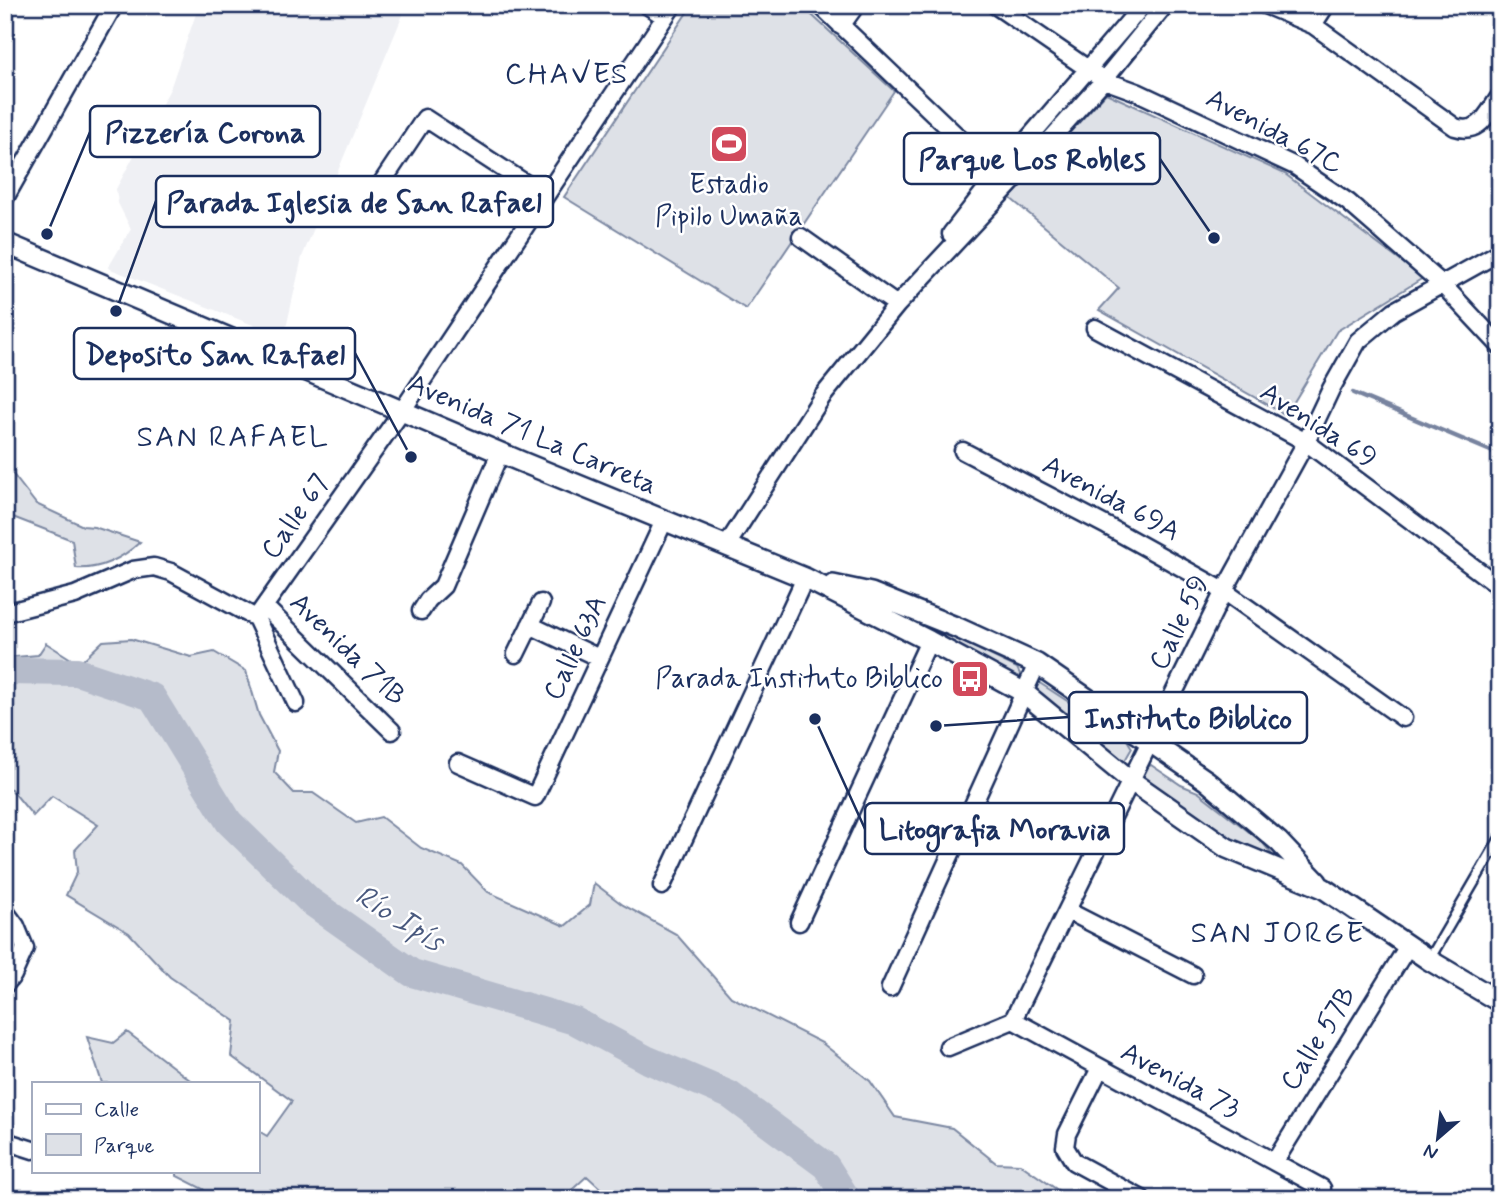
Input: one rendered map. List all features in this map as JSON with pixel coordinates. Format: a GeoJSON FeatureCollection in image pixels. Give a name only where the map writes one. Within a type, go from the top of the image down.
{"type":"FeatureCollection","features":[{"type":"Feature","properties":{"kind":"street"},"geometry":{"type":"LineString","coordinates":[[5,198],[114,5]]}},
{"type":"Feature","properties":{"kind":"street"},"geometry":{"type":"LineString","coordinates":[[647,5],[669,11]]}},
{"type":"Feature","properties":{"kind":"street"},"geometry":{"type":"LineString","coordinates":[[820,5],[1003,180]]}},
{"type":"Feature","properties":{"kind":"street"},"geometry":{"type":"LineString","coordinates":[[841,26],[856,5]]}},
{"type":"Feature","properties":{"kind":"street","name":"Avenida 67C"},"geometry":{"type":"LineString","coordinates":[[995,5],[1104,80],[1137,92],[1295,166],[1348,202],[1441,285],[1500,346]]}},
{"type":"Feature","properties":{"kind":"street"},"geometry":{"type":"LineString","coordinates":[[727,545],[822,397],[1003,180],[1143,5]]}},
{"type":"Feature","properties":{"kind":"street"},"geometry":{"type":"LineString","coordinates":[[1003,180],[1104,80],[1165,5]]}},
{"type":"Feature","properties":{"kind":"street"},"geometry":{"type":"LineString","coordinates":[[1265,5],[1313,26],[1454,127],[1465,131],[1478,126],[1500,96]]}},
{"type":"Feature","properties":{"kind":"street"},"geometry":{"type":"LineString","coordinates":[[1313,26],[1326,5]]}},
{"type":"Feature","properties":{"kind":"street"},"geometry":{"type":"LineString","coordinates":[[1495,5],[1500,9]]}},
{"type":"Feature","properties":{"kind":"street","name":"Calle 67"},"geometry":{"type":"LineString","coordinates":[[260,612],[402,411],[669,11]]}},
{"type":"Feature","properties":{"kind":"street"},"geometry":{"type":"LineString","coordinates":[[410,214],[375,193],[425,118],[545,196]]}},
{"type":"Feature","properties":{"kind":"street"},"geometry":{"type":"LineString","coordinates":[[801,237],[897,305]]}},
{"type":"Feature","properties":{"kind":"street","name":"Avenida 71 La Carreta"},"geometry":{"type":"LineString","coordinates":[[5,243],[500,453],[805,578],[1023,692],[1130,780],[1227,848],[1323,888],[1429,960],[1500,1002]]}},
{"type":"Feature","properties":{"kind":"street","name":"Calle 59"},"geometry":{"type":"LineString","coordinates":[[1013,1020],[1224,591],[1358,341],[1394,311],[1500,252]]}},
{"type":"Feature","properties":{"kind":"street","name":"Avenida 69"},"geometry":{"type":"LineString","coordinates":[[1095,328],[1306,442],[1500,587]]}},
{"type":"Feature","properties":{"kind":"street","name":"Avenida 69A"},"geometry":{"type":"LineString","coordinates":[[963,451],[1224,591],[1403,718]]}},
{"type":"Feature","properties":{"kind":"street"},"geometry":{"type":"LineString","coordinates":[[421,611],[443,586],[500,453]]}},
{"type":"Feature","properties":{"kind":"street","name":"Calle 63A"},"geometry":{"type":"LineString","coordinates":[[458,763],[536,797],[664,521]]}},
{"type":"Feature","properties":{"kind":"street"},"geometry":{"type":"LineString","coordinates":[[5,613],[75,595],[133,570],[154,566],[260,612],[296,703]]}},
{"type":"Feature","properties":{"kind":"street"},"geometry":{"type":"LineString","coordinates":[[662,886],[805,578]]}},
{"type":"Feature","properties":{"kind":"street","name":"Avenida 71 La Carreta"},"geometry":{"type":"LineString","coordinates":[[805,578],[871,593],[1037,664],[1207,781],[1279,842],[1323,888]]}},
{"type":"Feature","properties":{"kind":"street"},"geometry":{"type":"LineString","coordinates":[[516,654],[541,603]]}},
{"type":"Feature","properties":{"kind":"street","name":"Avenida 71B"},"geometry":{"type":"LineString","coordinates":[[260,612],[392,731]]}},
{"type":"Feature","properties":{"kind":"street"},"geometry":{"type":"LineString","coordinates":[[530,625],[599,658]]}},
{"type":"Feature","properties":{"kind":"street"},"geometry":{"type":"LineString","coordinates":[[799,922],[929,641]]}},
{"type":"Feature","properties":{"kind":"street"},"geometry":{"type":"LineString","coordinates":[[890,988],[1037,664]]}},
{"type":"Feature","properties":{"kind":"street"},"geometry":{"type":"LineString","coordinates":[[5,911],[16,926],[25,948],[13,975],[5,985]]}},
{"type":"Feature","properties":{"kind":"street"},"geometry":{"type":"LineString","coordinates":[[1068,911],[1193,975]]}},
{"type":"Feature","properties":{"kind":"street","name":"Calle 57B"},"geometry":{"type":"LineString","coordinates":[[1275,1161],[1408,946]]}},
{"type":"Feature","properties":{"kind":"street"},"geometry":{"type":"LineString","coordinates":[[948,1047],[1013,1020]]}},
{"type":"Feature","properties":{"kind":"street","name":"Avenida 73"},"geometry":{"type":"LineString","coordinates":[[1013,1020],[1322,1188]]}},
{"type":"Feature","properties":{"kind":"street"},"geometry":{"type":"LineString","coordinates":[[1100,1068],[1067,1134],[1065,1147],[1074,1162],[1142,1199]]}},
{"type":"Feature","properties":{"kind":"street"},"geometry":{"type":"LineString","coordinates":[[5,1141],[32,1150]]}},
{"type":"Feature","properties":{"kind":"lane"},"geometry":{"type":"LineString","coordinates":[[1429,960],[1500,838]]}},
{"type":"Feature","properties":{"kind":"shaded area"},"geometry":{"type":"Polygon","coordinates":[[[199,5],[407,5],[302,257],[284,337],[108,268],[131,229],[118,203],[116,189],[170,89],[199,5]]]}},
{"type":"Feature","properties":{"kind":"green space","name":"Estadio Pipilo Umaña"},"geometry":{"type":"Polygon","coordinates":[[[692,5],[801,5],[894,91],[746,309],[564,197],[692,5]]]}},
{"type":"Feature","properties":{"kind":"green space"},"geometry":{"type":"Polygon","coordinates":[[[1106,93],[1285,174],[1423,278],[1337,331],[1286,415],[1099,310],[1119,288],[1010,198],[1106,93]]]}},
{"type":"Feature","properties":{"kind":"green space"},"geometry":{"type":"Polygon","coordinates":[[[5,464],[36,504],[83,526],[140,542],[111,562],[76,568],[72,540],[5,514],[5,464]]]}},
{"type":"Feature","properties":{"kind":"green space"},"geometry":{"type":"Polygon","coordinates":[[[894,609],[1017,668],[1021,676],[1019,680],[889,612],[894,609]]]}},
{"type":"Feature","properties":{"kind":"green space"},"geometry":{"type":"Polygon","coordinates":[[[131,639],[191,657],[214,652],[246,671],[259,715],[278,751],[274,772],[294,793],[313,793],[356,823],[381,817],[421,848],[462,865],[488,892],[565,926],[590,905],[594,883],[623,905],[676,934],[731,997],[822,1043],[870,1081],[895,1117],[952,1128],[996,1163],[1020,1164],[1059,1191],[1053,1199],[796,1199],[790,1189],[776,1199],[612,1199],[587,1176],[562,1199],[212,1199],[203,1189],[177,1176],[177,1172],[259,1172],[259,1131],[267,1136],[292,1101],[231,1056],[235,1021],[170,977],[129,933],[66,895],[77,872],[75,850],[98,825],[52,796],[33,816],[11,789],[5,788],[5,658],[38,655],[46,643],[79,664],[103,641],[131,639]]]}},
{"type":"Feature","properties":{"kind":"green space"},"geometry":{"type":"Polygon","coordinates":[[[1035,680],[1127,740],[1132,748],[1124,762],[1120,763],[1026,690],[1035,680]]]}},
{"type":"Feature","properties":{"kind":"green space"},"geometry":{"type":"Polygon","coordinates":[[[1151,765],[1181,785],[1198,792],[1262,842],[1278,862],[1251,855],[1141,777],[1143,770],[1151,765]]]}},
{"type":"Feature","properties":{"kind":"green space"},"geometry":{"type":"Polygon","coordinates":[[[127,1032],[193,1082],[102,1082],[87,1037],[113,1043],[127,1032]]]}},
{"type":"Feature","properties":{"kind":"waterway"},"geometry":{"type":"LineString","coordinates":[[1353,393],[1500,455]]}},
{"type":"Feature","properties":{"kind":"waterway","name":"Río Ipís"},"geometry":{"type":"LineString","coordinates":[[5,671],[77,672],[152,697],[229,822],[310,901],[412,973],[575,1021],[648,1060],[730,1095],[826,1166],[847,1199]]}},
{"type":"Feature","properties":{"kind":"place","name":"Estadio Pipilo Umaña"},"geometry":{"type":"Point","coordinates":[729,144]}},
{"type":"Feature","properties":{"kind":"place","name":"Pizzería Corona"},"geometry":{"type":"Point","coordinates":[47,234]}},
{"type":"Feature","properties":{"kind":"place","name":"Parque Los Robles"},"geometry":{"type":"Point","coordinates":[1214,238]}},
{"type":"Feature","properties":{"kind":"place","name":"Parada Iglesia de San Rafael"},"geometry":{"type":"Point","coordinates":[116,311]}},
{"type":"Feature","properties":{"kind":"place","name":"Deposito San Rafael"},"geometry":{"type":"Point","coordinates":[411,457]}},
{"type":"Feature","properties":{"kind":"place","name":"Parada Instituto Biblico"},"geometry":{"type":"Point","coordinates":[970,679]}},
{"type":"Feature","properties":{"kind":"place","name":"Litografia Moravia"},"geometry":{"type":"Point","coordinates":[815,719]}},
{"type":"Feature","properties":{"kind":"place","name":"Instituto Biblico"},"geometry":{"type":"Point","coordinates":[936,726]}},
{"type":"Feature","properties":{"kind":"district","name":"CHAVES"},"geometry":{"type":"Point","coordinates":[567,74]}},
{"type":"Feature","properties":{"kind":"district","name":"SAN RAFAEL"},"geometry":{"type":"Point","coordinates":[233,437]}},
{"type":"Feature","properties":{"kind":"district","name":"SAN JORGE"},"geometry":{"type":"Point","coordinates":[1278,933]}}]}
